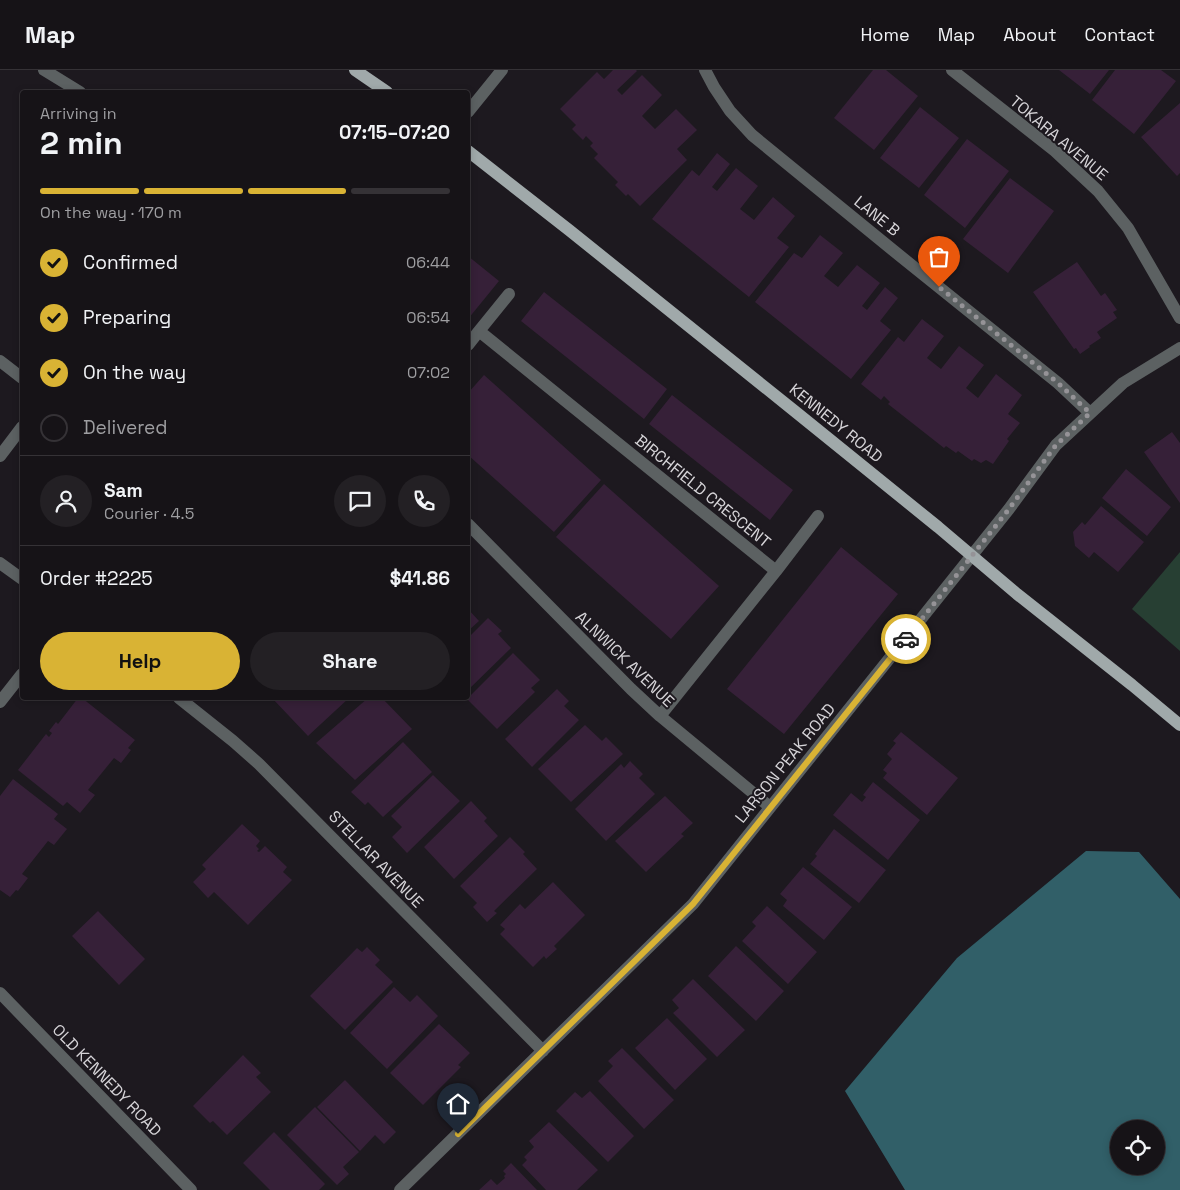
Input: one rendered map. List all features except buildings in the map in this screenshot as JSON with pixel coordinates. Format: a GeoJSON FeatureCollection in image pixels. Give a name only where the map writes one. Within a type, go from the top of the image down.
{"type":"FeatureCollection","features":[{"type":"Feature","properties":{"kind":"main road"},"geometry":{"type":"LineString","coordinates":[[355,70],[384,90]]}},
{"type":"Feature","properties":{"kind":"main road","name":"KENNEDY ROAD"},"geometry":{"type":"LineString","coordinates":[[470,153],[759,382],[1180,726]]}},
{"type":"Feature","properties":{"kind":"street"},"geometry":{"type":"LineString","coordinates":[[44,70],[77,90]]}},
{"type":"Feature","properties":{"kind":"street"},"geometry":{"type":"LineString","coordinates":[[470,110],[502,70]]}},
{"type":"Feature","properties":{"kind":"street","name":"LANE B"},"geometry":{"type":"LineString","coordinates":[[705,70],[730,110],[752,135],[1058,383],[1090,413]]}},
{"type":"Feature","properties":{"kind":"street","name":"TOKARA AVENUE"},"geometry":{"type":"LineString","coordinates":[[952,70],[1055,151],[1098,191],[1128,228],[1180,318]]}},
{"type":"Feature","properties":{"kind":"street"},"geometry":{"type":"LineString","coordinates":[[470,342],[509,294]]}},
{"type":"Feature","properties":{"kind":"street","name":"BIRCHFIELD CRESCENT"},"geometry":{"type":"LineString","coordinates":[[479,330],[776,571],[660,716]]}},
{"type":"Feature","properties":{"kind":"street","name":"LARSON PEAK ROAD"},"geometry":{"type":"LineString","coordinates":[[400,1190],[693,904],[972,556],[1056,445],[1123,383],[1180,348]]}},
{"type":"Feature","properties":{"kind":"street"},"geometry":{"type":"LineString","coordinates":[[0,361],[20,376]]}},
{"type":"Feature","properties":{"kind":"street"},"geometry":{"type":"LineString","coordinates":[[0,456],[20,430]]}},
{"type":"Feature","properties":{"kind":"street"},"geometry":{"type":"LineString","coordinates":[[776,571],[818,516]]}},
{"type":"Feature","properties":{"kind":"street","name":"ALNWICK AVENUE"},"geometry":{"type":"LineString","coordinates":[[470,526],[631,689],[660,716],[770,807]]}},
{"type":"Feature","properties":{"kind":"street"},"geometry":{"type":"LineString","coordinates":[[0,563],[20,578]]}},
{"type":"Feature","properties":{"kind":"street"},"geometry":{"type":"LineString","coordinates":[[0,702],[20,677]]}},
{"type":"Feature","properties":{"kind":"street","name":"STELLAR AVENUE"},"geometry":{"type":"LineString","coordinates":[[181,700],[259,764],[543,1051]]}},
{"type":"Feature","properties":{"kind":"street","name":"OLD KENNEDY ROAD"},"geometry":{"type":"LineString","coordinates":[[0,993],[191,1190]]}},
{"type":"Feature","properties":{"kind":"green space"},"geometry":{"type":"Polygon","coordinates":[[[1180,552],[1180,651],[1132,609],[1180,552]]]}},
{"type":"Feature","properties":{"kind":"water"},"geometry":{"type":"Polygon","coordinates":[[[1086,851],[1139,852],[1180,899],[1180,1190],[905,1190],[845,1091],[957,958],[1086,851]]]}},
{"type":"Feature","properties":{"kind":"way so far"},"geometry":{"type":"LineString","coordinates":[[906,639],[1009,509],[1056,445],[1090,413],[1058,383],[939,287]]}},
{"type":"Feature","properties":{"kind":"route"},"geometry":{"type":"LineString","coordinates":[[458,1134],[693,904],[906,639]]}}]}
